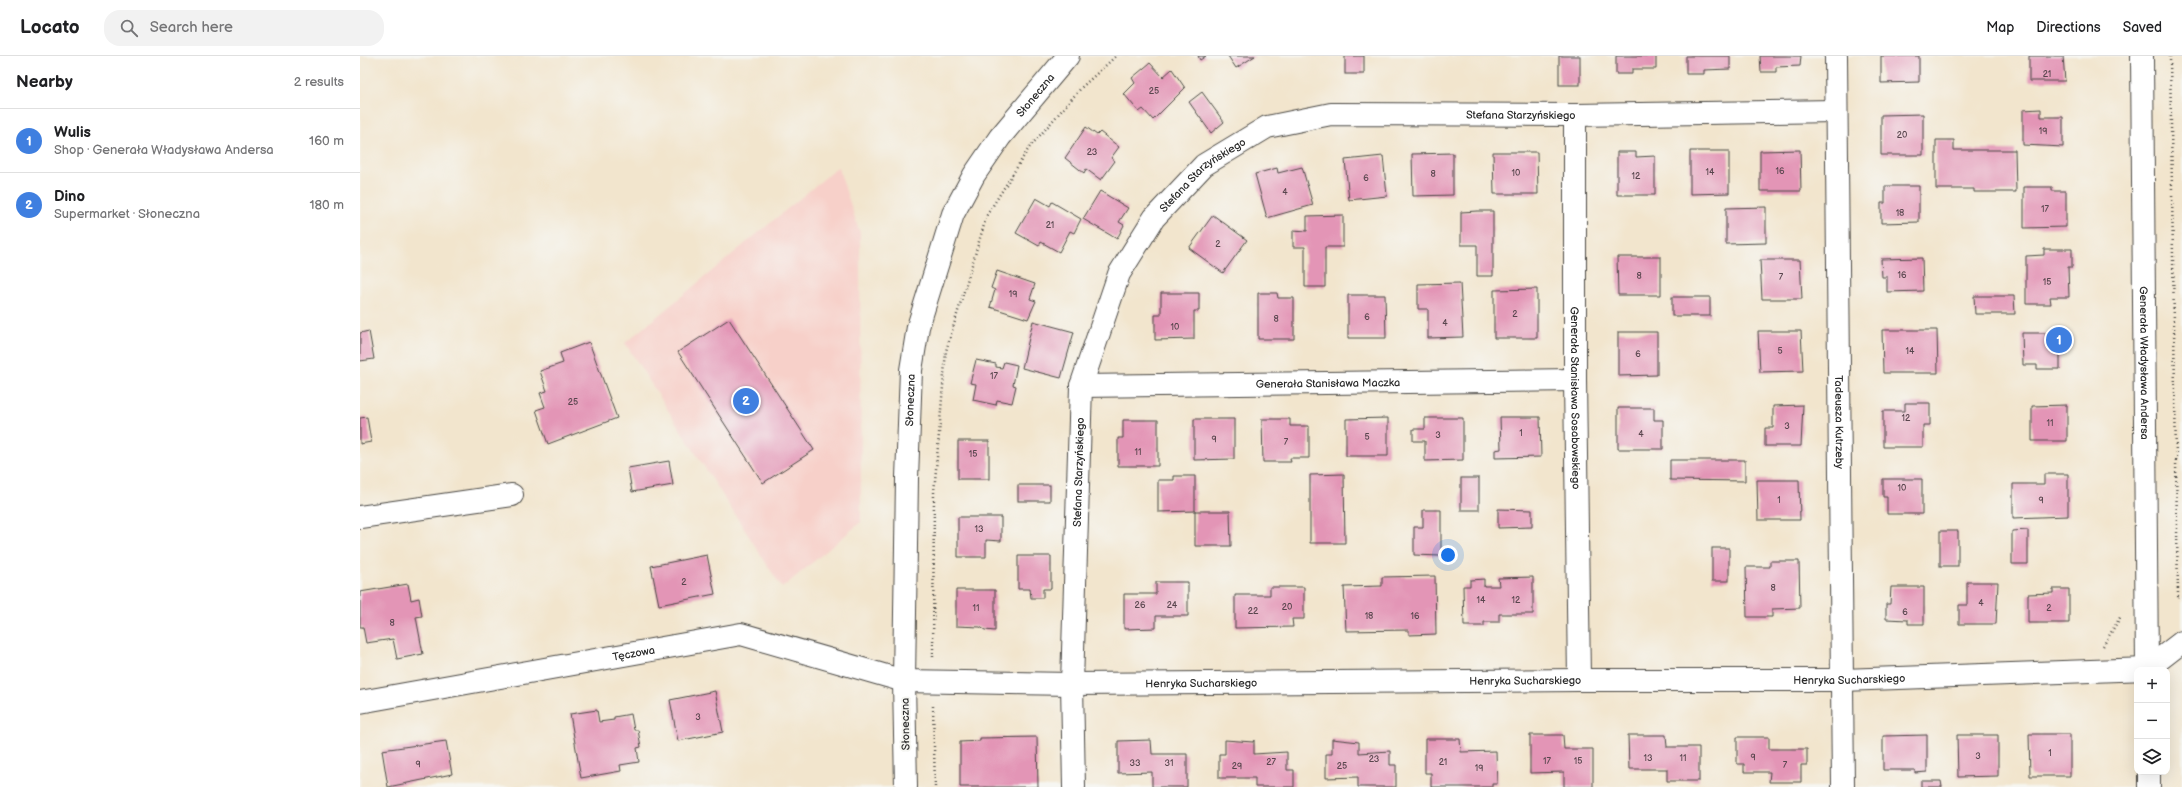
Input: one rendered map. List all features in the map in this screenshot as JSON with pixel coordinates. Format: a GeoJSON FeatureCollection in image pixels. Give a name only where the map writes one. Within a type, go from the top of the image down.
{"type":"FeatureCollection","features":[{"type":"Feature","properties":{"kind":"street","name":"Słoneczna"},"geometry":{"type":"LineString","coordinates":[[906,787],[904,681],[908,412],[918,327],[953,214],[974,175],[1000,137],[1068,56]]}},
{"type":"Feature","properties":{"kind":"street","name":"Tadeusza Kutrzeby"},"geometry":{"type":"LineString","coordinates":[[1836,56],[1835,111],[1843,787]]}},
{"type":"Feature","properties":{"kind":"street","name":"Generała Władysława Andersa"},"geometry":{"type":"LineString","coordinates":[[2142,56],[2147,667]]}},
{"type":"Feature","properties":{"kind":"street","name":"Stefana Starzyńskiego"},"geometry":{"type":"LineString","coordinates":[[1074,787],[1072,684],[1081,386],[1119,274],[1154,218],[1204,165],[1267,127],[1330,114],[1575,115],[1835,111]]}},
{"type":"Feature","properties":{"kind":"street","name":"Generała Stanisława Sosabowskiego"},"geometry":{"type":"LineString","coordinates":[[1575,115],[1575,380],[1579,680]]}},
{"type":"Feature","properties":{"kind":"street","name":"Generała Stanisława Maczka"},"geometry":{"type":"LineString","coordinates":[[1081,386],[1575,380]]}},
{"type":"Feature","properties":{"kind":"street"},"geometry":{"type":"LineString","coordinates":[[360,517],[512,495]]}},
{"type":"Feature","properties":{"kind":"street","name":"Tęczowa"},"geometry":{"type":"LineString","coordinates":[[360,702],[741,634],[904,681]]}},
{"type":"Feature","properties":{"kind":"street"},"geometry":{"type":"LineString","coordinates":[[2151,667],[2182,642]]}},
{"type":"Feature","properties":{"kind":"street","name":"Henryka Sucharskiego"},"geometry":{"type":"LineString","coordinates":[[904,681],[1072,684],[1579,680],[1842,680],[2134,670]]}},
{"type":"Feature","properties":{"kind":"street"},"geometry":{"type":"LineString","coordinates":[[2149,775],[2149,787]]}},
{"type":"Feature","properties":{"kind":"path"},"geometry":{"type":"LineString","coordinates":[[935,787],[933,682],[934,493],[946,351],[987,215],[1029,148],[1082,87],[1116,56]]}},
{"type":"Feature","properties":{"kind":"path"},"geometry":{"type":"LineString","coordinates":[[2170,56],[2178,596],[2182,597]]}},
{"type":"Feature","properties":{"kind":"path"},"geometry":{"type":"LineString","coordinates":[[2099,671],[2101,650],[2122,615]]}},
{"type":"Feature","properties":{"kind":"shaded area"},"geometry":{"type":"Polygon","coordinates":[[[838,167],[860,233],[861,522],[782,588],[625,343],[838,167]]]}},
{"type":"Feature","properties":{"kind":"building"},"geometry":{"type":"Polygon","coordinates":[[[1198,56],[1206,56],[1200,60],[1198,56]]]}},
{"type":"Feature","properties":{"kind":"building"},"geometry":{"type":"Polygon","coordinates":[[[1228,56],[1255,56],[1236,68],[1228,56]]]}},
{"type":"Feature","properties":{"kind":"building"},"geometry":{"type":"Polygon","coordinates":[[[1345,56],[1364,56],[1364,74],[1345,74],[1345,56]]]}},
{"type":"Feature","properties":{"kind":"building"},"geometry":{"type":"Polygon","coordinates":[[[1559,56],[1580,56],[1580,85],[1559,85],[1559,56]]]}},
{"type":"Feature","properties":{"kind":"building"},"geometry":{"type":"Polygon","coordinates":[[[1616,56],[1656,56],[1656,69],[1632,69],[1632,74],[1616,74],[1616,56]]]}},
{"type":"Feature","properties":{"kind":"building"},"geometry":{"type":"Polygon","coordinates":[[[1686,56],[1730,56],[1730,69],[1704,70],[1704,74],[1686,74],[1686,56]]]}},
{"type":"Feature","properties":{"kind":"building"},"geometry":{"type":"Polygon","coordinates":[[[1760,56],[1801,56],[1800,66],[1776,67],[1776,72],[1761,72],[1760,56]]]}},
{"type":"Feature","properties":{"kind":"building"},"geometry":{"type":"Polygon","coordinates":[[[1881,56],[1919,56],[1919,82],[1881,83],[1881,56]]]}},
{"type":"Feature","properties":{"kind":"building"},"geometry":{"type":"Polygon","coordinates":[[[2029,56],[2063,56],[2065,81],[2029,81],[2029,56]]]}},
{"type":"Feature","properties":{"kind":"building"},"geometry":{"type":"Polygon","coordinates":[[[1150,63],[1163,77],[1172,69],[1185,88],[1153,120],[1143,109],[1139,112],[1124,94],[1135,83],[1132,78],[1150,63]]]}},
{"type":"Feature","properties":{"kind":"building"},"geometry":{"type":"Polygon","coordinates":[[[1202,92],[1224,122],[1211,133],[1189,102],[1202,92]]]}},
{"type":"Feature","properties":{"kind":"building"},"geometry":{"type":"Polygon","coordinates":[[[2041,109],[2041,117],[2063,117],[2063,147],[2023,145],[2023,110],[2041,109]]]}},
{"type":"Feature","properties":{"kind":"building"},"geometry":{"type":"Polygon","coordinates":[[[1923,114],[1923,155],[1881,155],[1881,115],[1923,114]]]}},
{"type":"Feature","properties":{"kind":"building"},"geometry":{"type":"Polygon","coordinates":[[[1086,127],[1097,135],[1100,132],[1119,147],[1111,158],[1115,161],[1101,180],[1086,169],[1084,173],[1065,158],[1086,127]]]}},
{"type":"Feature","properties":{"kind":"building"},"geometry":{"type":"Polygon","coordinates":[[[1936,140],[1954,140],[1954,150],[2015,150],[2016,192],[1974,192],[1974,189],[1936,189],[1936,140]]]}},
{"type":"Feature","properties":{"kind":"building"},"geometry":{"type":"Polygon","coordinates":[[[1800,150],[1801,191],[1760,191],[1760,151],[1800,150]]]}},
{"type":"Feature","properties":{"kind":"building"},"geometry":{"type":"Polygon","coordinates":[[[1690,151],[1729,151],[1729,193],[1690,194],[1690,151]]]}},
{"type":"Feature","properties":{"kind":"building"},"geometry":{"type":"Polygon","coordinates":[[[1493,152],[1537,152],[1538,194],[1494,194],[1493,152]]]}},
{"type":"Feature","properties":{"kind":"building"},"geometry":{"type":"Polygon","coordinates":[[[1617,152],[1636,152],[1636,157],[1655,156],[1655,195],[1617,195],[1617,152]]]}},
{"type":"Feature","properties":{"kind":"building"},"geometry":{"type":"Polygon","coordinates":[[[1453,153],[1453,195],[1413,196],[1412,154],[1453,153]]]}},
{"type":"Feature","properties":{"kind":"building"},"geometry":{"type":"Polygon","coordinates":[[[1383,156],[1387,196],[1349,200],[1345,160],[1383,156]]]}},
{"type":"Feature","properties":{"kind":"building"},"geometry":{"type":"Polygon","coordinates":[[[1302,167],[1313,205],[1267,218],[1255,174],[1277,168],[1278,173],[1302,167]]]}},
{"type":"Feature","properties":{"kind":"building"},"geometry":{"type":"Polygon","coordinates":[[[1885,186],[1919,186],[1919,222],[1881,223],[1881,203],[1885,203],[1885,186]]]}},
{"type":"Feature","properties":{"kind":"building"},"geometry":{"type":"Polygon","coordinates":[[[2024,187],[2052,187],[2052,191],[2066,191],[2066,227],[2024,228],[2024,187]]]}},
{"type":"Feature","properties":{"kind":"building"},"geometry":{"type":"Polygon","coordinates":[[[1100,191],[1128,208],[1119,222],[1124,225],[1117,239],[1083,219],[1100,191]]]}},
{"type":"Feature","properties":{"kind":"building"},"geometry":{"type":"Polygon","coordinates":[[[1036,198],[1050,206],[1052,202],[1081,219],[1074,233],[1070,231],[1059,252],[1041,242],[1039,246],[1016,233],[1036,198]]]}},
{"type":"Feature","properties":{"kind":"building"},"geometry":{"type":"Polygon","coordinates":[[[1766,207],[1766,243],[1726,244],[1726,208],[1766,207]]]}},
{"type":"Feature","properties":{"kind":"building"},"geometry":{"type":"Polygon","coordinates":[[[1493,211],[1493,276],[1477,276],[1477,245],[1461,245],[1461,212],[1493,211]]]}},
{"type":"Feature","properties":{"kind":"building"},"geometry":{"type":"Polygon","coordinates":[[[1213,215],[1247,240],[1223,273],[1189,248],[1213,215]]]}},
{"type":"Feature","properties":{"kind":"building"},"geometry":{"type":"Polygon","coordinates":[[[1343,215],[1343,247],[1325,247],[1325,287],[1305,287],[1305,247],[1293,247],[1293,230],[1307,231],[1307,216],[1343,215]]]}},
{"type":"Feature","properties":{"kind":"building"},"geometry":{"type":"Polygon","coordinates":[[[2044,249],[2072,249],[2072,267],[2068,267],[2069,297],[2050,297],[2051,304],[2026,304],[2026,256],[2044,255],[2044,249]]]}},
{"type":"Feature","properties":{"kind":"building"},"geometry":{"type":"Polygon","coordinates":[[[1617,257],[1661,257],[1661,295],[1618,295],[1617,257]]]}},
{"type":"Feature","properties":{"kind":"building"},"geometry":{"type":"Polygon","coordinates":[[[1922,258],[1923,291],[1887,292],[1887,277],[1882,277],[1881,259],[1922,258]]]}},
{"type":"Feature","properties":{"kind":"building"},"geometry":{"type":"Polygon","coordinates":[[[1760,260],[1800,260],[1802,299],[1762,299],[1760,260]]]}},
{"type":"Feature","properties":{"kind":"building"},"geometry":{"type":"Polygon","coordinates":[[[997,271],[1035,284],[1030,299],[1036,301],[1028,319],[990,307],[995,290],[991,288],[997,271]]]}},
{"type":"Feature","properties":{"kind":"building"},"geometry":{"type":"Polygon","coordinates":[[[1460,283],[1463,337],[1428,338],[1428,309],[1418,309],[1418,284],[1460,283]]]}},
{"type":"Feature","properties":{"kind":"building"},"geometry":{"type":"Polygon","coordinates":[[[1537,289],[1537,338],[1494,338],[1494,290],[1537,289]]]}},
{"type":"Feature","properties":{"kind":"building"},"geometry":{"type":"Polygon","coordinates":[[[1161,293],[1199,293],[1199,311],[1194,311],[1194,339],[1155,340],[1155,315],[1161,315],[1161,293]]]}},
{"type":"Feature","properties":{"kind":"building"},"geometry":{"type":"Polygon","coordinates":[[[1258,293],[1277,293],[1278,298],[1294,298],[1294,339],[1258,339],[1258,293]]]}},
{"type":"Feature","properties":{"kind":"building"},"geometry":{"type":"Polygon","coordinates":[[[1348,295],[1385,295],[1386,338],[1348,338],[1348,295]]]}},
{"type":"Feature","properties":{"kind":"building"},"geometry":{"type":"Polygon","coordinates":[[[1974,296],[2014,296],[2015,314],[1975,314],[1974,296]]]}},
{"type":"Feature","properties":{"kind":"building"},"geometry":{"type":"Polygon","coordinates":[[[1672,297],[1710,297],[1710,316],[1672,316],[1672,297]]]}},
{"type":"Feature","properties":{"kind":"building"},"geometry":{"type":"Polygon","coordinates":[[[729,319],[814,450],[763,483],[678,352],[729,319]]]}},
{"type":"Feature","properties":{"kind":"building"},"geometry":{"type":"Polygon","coordinates":[[[1033,321],[1074,332],[1061,378],[1022,368],[1033,321]]]}},
{"type":"Feature","properties":{"kind":"building"},"geometry":{"type":"Polygon","coordinates":[[[1882,330],[1937,330],[1938,373],[1883,373],[1882,330]]]}},
{"type":"Feature","properties":{"kind":"building"},"geometry":{"type":"Polygon","coordinates":[[[369,331],[374,359],[360,361],[360,333],[369,331]]]}},
{"type":"Feature","properties":{"kind":"building"},"geometry":{"type":"Polygon","coordinates":[[[1758,331],[1801,331],[1803,371],[1760,372],[1758,331]]]}},
{"type":"Feature","properties":{"kind":"building"},"geometry":{"type":"Polygon","coordinates":[[[1618,332],[1657,332],[1657,375],[1618,376],[1618,332]]]}},
{"type":"Feature","properties":{"kind":"building"},"geometry":{"type":"Polygon","coordinates":[[[2022,333],[2045,333],[2046,335],[2067,336],[2067,351],[2060,351],[2060,369],[2037,369],[2037,365],[2023,365],[2022,333]]]}},
{"type":"Feature","properties":{"kind":"building"},"geometry":{"type":"Polygon","coordinates":[[[589,342],[617,418],[548,444],[536,410],[545,407],[540,393],[547,391],[540,371],[563,363],[560,353],[589,342]]]}},
{"type":"Feature","properties":{"kind":"building"},"geometry":{"type":"Polygon","coordinates":[[[976,360],[996,364],[996,367],[1002,368],[1004,362],[1017,365],[1013,385],[1016,386],[1012,403],[997,400],[996,405],[973,400],[976,384],[970,383],[976,360]]]}},
{"type":"Feature","properties":{"kind":"building"},"geometry":{"type":"Polygon","coordinates":[[[1905,403],[1930,403],[1930,425],[1923,425],[1923,447],[1883,447],[1883,411],[1905,411],[1905,403]]]}},
{"type":"Feature","properties":{"kind":"building"},"geometry":{"type":"Polygon","coordinates":[[[1803,405],[1801,446],[1765,446],[1765,428],[1773,428],[1773,406],[1803,405]]]}},
{"type":"Feature","properties":{"kind":"building"},"geometry":{"type":"Polygon","coordinates":[[[2067,405],[2067,441],[2032,441],[2032,406],[2067,405]]]}},
{"type":"Feature","properties":{"kind":"building"},"geometry":{"type":"Polygon","coordinates":[[[1618,408],[1654,408],[1654,420],[1663,420],[1663,449],[1618,449],[1618,408]]]}},
{"type":"Feature","properties":{"kind":"building"},"geometry":{"type":"Polygon","coordinates":[[[367,417],[371,442],[360,444],[360,418],[367,417]]]}},
{"type":"Feature","properties":{"kind":"building"},"geometry":{"type":"Polygon","coordinates":[[[1500,417],[1540,417],[1541,457],[1495,458],[1495,450],[1501,449],[1500,417]]]}},
{"type":"Feature","properties":{"kind":"building"},"geometry":{"type":"Polygon","coordinates":[[[1388,418],[1388,456],[1346,456],[1346,419],[1388,418]]]}},
{"type":"Feature","properties":{"kind":"building"},"geometry":{"type":"Polygon","coordinates":[[[1425,418],[1463,418],[1463,460],[1425,461],[1425,441],[1413,441],[1413,429],[1425,429],[1425,418]]]}},
{"type":"Feature","properties":{"kind":"building"},"geometry":{"type":"Polygon","coordinates":[[[1194,419],[1234,419],[1234,459],[1194,460],[1194,419]]]}},
{"type":"Feature","properties":{"kind":"building"},"geometry":{"type":"Polygon","coordinates":[[[1262,419],[1290,419],[1290,426],[1309,426],[1309,458],[1290,458],[1291,462],[1263,462],[1262,419]]]}},
{"type":"Feature","properties":{"kind":"building"},"geometry":{"type":"Polygon","coordinates":[[[1123,420],[1158,420],[1158,466],[1118,466],[1118,438],[1123,438],[1123,420]]]}},
{"type":"Feature","properties":{"kind":"building"},"geometry":{"type":"Polygon","coordinates":[[[958,441],[989,441],[989,479],[958,479],[958,441]]]}},
{"type":"Feature","properties":{"kind":"building"},"geometry":{"type":"Polygon","coordinates":[[[1670,460],[1745,460],[1745,481],[1670,480],[1670,460]]]}},
{"type":"Feature","properties":{"kind":"building"},"geometry":{"type":"Polygon","coordinates":[[[669,461],[673,485],[632,492],[628,468],[669,461]]]}},
{"type":"Feature","properties":{"kind":"building"},"geometry":{"type":"Polygon","coordinates":[[[1344,474],[1345,543],[1310,543],[1310,475],[1344,474]]]}},
{"type":"Feature","properties":{"kind":"building"},"geometry":{"type":"Polygon","coordinates":[[[2044,474],[2068,474],[2068,516],[2013,518],[2013,484],[2044,484],[2044,474]]]}},
{"type":"Feature","properties":{"kind":"building"},"geometry":{"type":"Polygon","coordinates":[[[1174,476],[1195,476],[1195,511],[1158,512],[1158,480],[1174,480],[1174,476]]]}},
{"type":"Feature","properties":{"kind":"building"},"geometry":{"type":"Polygon","coordinates":[[[1461,478],[1479,478],[1479,510],[1461,510],[1461,478]]]}},
{"type":"Feature","properties":{"kind":"building"},"geometry":{"type":"Polygon","coordinates":[[[1883,479],[1922,479],[1922,514],[1887,514],[1887,497],[1883,497],[1883,479]]]}},
{"type":"Feature","properties":{"kind":"building"},"geometry":{"type":"Polygon","coordinates":[[[1757,480],[1799,480],[1800,520],[1758,520],[1757,480]]]}},
{"type":"Feature","properties":{"kind":"building"},"geometry":{"type":"Polygon","coordinates":[[[1018,485],[1050,485],[1050,501],[1018,501],[1018,485]]]}},
{"type":"Feature","properties":{"kind":"building"},"geometry":{"type":"Polygon","coordinates":[[[1498,509],[1532,510],[1532,527],[1498,528],[1498,509]]]}},
{"type":"Feature","properties":{"kind":"building"},"geometry":{"type":"Polygon","coordinates":[[[1423,510],[1441,510],[1441,556],[1414,555],[1414,527],[1423,527],[1423,510]]]}},
{"type":"Feature","properties":{"kind":"building"},"geometry":{"type":"Polygon","coordinates":[[[1195,511],[1230,511],[1231,546],[1195,546],[1195,511]]]}},
{"type":"Feature","properties":{"kind":"building"},"geometry":{"type":"Polygon","coordinates":[[[958,517],[1001,517],[1001,541],[986,540],[986,557],[958,557],[958,517]]]}},
{"type":"Feature","properties":{"kind":"building"},"geometry":{"type":"Polygon","coordinates":[[[2028,530],[2028,564],[2012,564],[2012,531],[2028,530]]]}},
{"type":"Feature","properties":{"kind":"building"},"geometry":{"type":"Polygon","coordinates":[[[1940,531],[1958,531],[1958,566],[1940,566],[1940,531]]]}},
{"type":"Feature","properties":{"kind":"building"},"geometry":{"type":"Polygon","coordinates":[[[1712,548],[1729,548],[1729,581],[1712,581],[1712,548]]]}},
{"type":"Feature","properties":{"kind":"building"},"geometry":{"type":"Polygon","coordinates":[[[707,555],[715,594],[659,605],[651,566],[707,555]]]}},
{"type":"Feature","properties":{"kind":"building"},"geometry":{"type":"Polygon","coordinates":[[[1018,556],[1051,556],[1051,589],[1043,589],[1043,598],[1031,598],[1030,589],[1018,589],[1018,556]]]}},
{"type":"Feature","properties":{"kind":"building"},"geometry":{"type":"Polygon","coordinates":[[[1770,561],[1799,561],[1800,608],[1772,609],[1772,617],[1747,617],[1746,567],[1770,567],[1770,561]]]}},
{"type":"Feature","properties":{"kind":"building"},"geometry":{"type":"Polygon","coordinates":[[[1435,576],[1436,634],[1409,635],[1409,630],[1346,631],[1344,587],[1382,586],[1382,577],[1435,576]]]}},
{"type":"Feature","properties":{"kind":"building"},"geometry":{"type":"Polygon","coordinates":[[[1533,577],[1533,614],[1499,614],[1499,622],[1484,622],[1484,626],[1464,626],[1463,586],[1470,586],[1470,580],[1484,579],[1484,586],[1499,586],[1498,578],[1533,577]]]}},
{"type":"Feature","properties":{"kind":"building"},"geometry":{"type":"Polygon","coordinates":[[[1156,582],[1188,582],[1188,616],[1156,616],[1156,628],[1124,629],[1124,594],[1156,594],[1156,582]]]}},
{"type":"Feature","properties":{"kind":"building"},"geometry":{"type":"Polygon","coordinates":[[[1967,582],[1998,582],[1996,624],[1959,624],[1959,605],[1967,605],[1967,582]]]}},
{"type":"Feature","properties":{"kind":"building"},"geometry":{"type":"Polygon","coordinates":[[[408,584],[411,600],[419,598],[422,616],[416,617],[423,654],[397,659],[393,639],[366,643],[363,627],[360,627],[360,592],[408,584]]]}},
{"type":"Feature","properties":{"kind":"building"},"geometry":{"type":"Polygon","coordinates":[[[1270,587],[1304,587],[1304,619],[1292,619],[1293,627],[1235,628],[1235,595],[1270,595],[1270,587]]]}},
{"type":"Feature","properties":{"kind":"building"},"geometry":{"type":"Polygon","coordinates":[[[1891,587],[1924,587],[1924,624],[1908,624],[1908,620],[1886,619],[1886,604],[1890,604],[1891,587]]]}},
{"type":"Feature","properties":{"kind":"building"},"geometry":{"type":"Polygon","coordinates":[[[2053,589],[2069,589],[2069,623],[2028,623],[2028,594],[2053,593],[2053,589]]]}},
{"type":"Feature","properties":{"kind":"building"},"geometry":{"type":"Polygon","coordinates":[[[956,590],[995,590],[995,631],[985,630],[980,627],[956,626],[956,590]]]}},
{"type":"Feature","properties":{"kind":"building"},"geometry":{"type":"Polygon","coordinates":[[[715,691],[723,732],[678,741],[670,700],[715,691]]]}},
{"type":"Feature","properties":{"kind":"building"},"geometry":{"type":"Polygon","coordinates":[[[597,710],[599,722],[614,720],[614,717],[631,714],[634,730],[638,730],[641,747],[637,748],[639,762],[620,765],[621,771],[581,778],[570,714],[597,710]]]}},
{"type":"Feature","properties":{"kind":"building"},"geometry":{"type":"Polygon","coordinates":[[[2029,734],[2070,734],[2070,776],[2030,776],[2029,734]]]}},
{"type":"Feature","properties":{"kind":"building"},"geometry":{"type":"Polygon","coordinates":[[[1530,735],[1563,735],[1564,749],[1593,749],[1593,787],[1564,787],[1564,772],[1530,773],[1530,735]]]}},
{"type":"Feature","properties":{"kind":"building"},"geometry":{"type":"Polygon","coordinates":[[[1628,735],[1666,735],[1667,747],[1699,747],[1699,781],[1667,781],[1667,769],[1629,769],[1628,735]]]}},
{"type":"Feature","properties":{"kind":"building"},"geometry":{"type":"Polygon","coordinates":[[[1927,735],[1927,772],[1915,773],[1915,770],[1883,770],[1883,736],[1927,735]]]}},
{"type":"Feature","properties":{"kind":"building"},"geometry":{"type":"Polygon","coordinates":[[[1957,735],[1998,735],[1998,776],[1958,777],[1957,735]]]}},
{"type":"Feature","properties":{"kind":"building"},"geometry":{"type":"Polygon","coordinates":[[[1037,737],[1038,787],[960,787],[960,742],[980,741],[980,738],[1037,737]]]}},
{"type":"Feature","properties":{"kind":"building"},"geometry":{"type":"Polygon","coordinates":[[[1737,737],[1769,737],[1769,749],[1807,749],[1807,765],[1801,765],[1801,782],[1769,782],[1770,772],[1744,772],[1744,764],[1737,764],[1737,737]]]}},
{"type":"Feature","properties":{"kind":"building"},"geometry":{"type":"Polygon","coordinates":[[[1332,739],[1359,742],[1359,753],[1390,751],[1390,765],[1396,765],[1396,787],[1358,787],[1358,777],[1326,778],[1326,754],[1332,754],[1332,739]]]}},
{"type":"Feature","properties":{"kind":"building"},"geometry":{"type":"Polygon","coordinates":[[[1425,739],[1460,739],[1461,752],[1496,751],[1497,784],[1492,784],[1492,787],[1431,787],[1431,773],[1425,773],[1425,739]]]}},
{"type":"Feature","properties":{"kind":"building"},"geometry":{"type":"Polygon","coordinates":[[[1151,740],[1152,754],[1187,754],[1187,787],[1152,787],[1152,772],[1118,773],[1118,741],[1151,740]]]}},
{"type":"Feature","properties":{"kind":"building"},"geometry":{"type":"Polygon","coordinates":[[[1225,740],[1253,742],[1254,740],[1254,754],[1287,752],[1287,770],[1294,770],[1294,787],[1255,787],[1255,778],[1219,778],[1219,754],[1225,754],[1225,740]]]}},
{"type":"Feature","properties":{"kind":"building"},"geometry":{"type":"Polygon","coordinates":[[[446,741],[452,774],[388,787],[382,750],[446,741]]]}},
{"type":"Feature","properties":{"kind":"building"},"geometry":{"type":"Polygon","coordinates":[[[1921,781],[1941,781],[1942,787],[1921,787],[1921,781]]]}},
{"type":"Feature","properties":{"kind":"place","name":"Wulis"},"geometry":{"type":"Point","coordinates":[2059,340]}},
{"type":"Feature","properties":{"kind":"place","name":"Dino"},"geometry":{"type":"Point","coordinates":[746,401]}}]}
